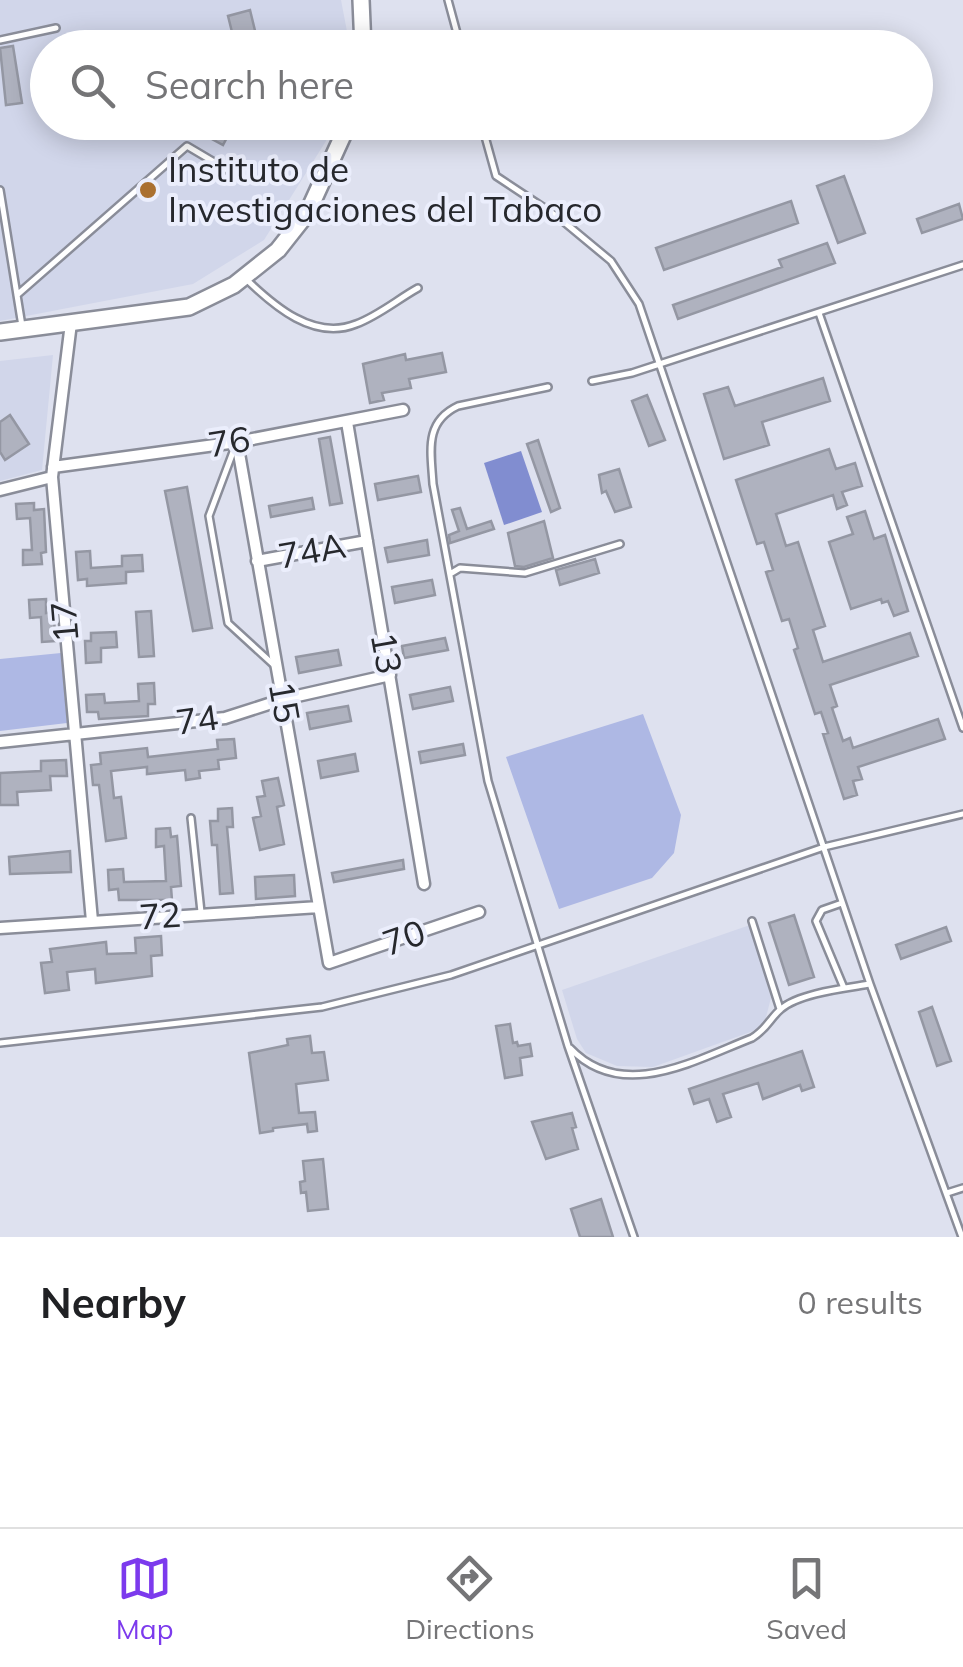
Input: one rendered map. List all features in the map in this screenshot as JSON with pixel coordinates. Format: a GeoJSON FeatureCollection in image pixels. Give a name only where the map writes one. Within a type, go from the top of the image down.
{"type":"FeatureCollection","features":[{"type":"Feature","properties":{"kind":"street"},"geometry":{"type":"LineString","coordinates":[[360,0],[362,30]]}},
{"type":"Feature","properties":{"kind":"street"},"geometry":{"type":"LineString","coordinates":[[0,332],[189,307],[244,276],[278,250],[308,212],[341,140]]}},
{"type":"Feature","properties":{"kind":"street","name":"17"},"geometry":{"type":"LineString","coordinates":[[71,322],[53,472],[92,921]]}},
{"type":"Feature","properties":{"kind":"street","name":"76"},"geometry":{"type":"LineString","coordinates":[[0,490],[53,472],[403,410]]}},
{"type":"Feature","properties":{"kind":"street","name":"13"},"geometry":{"type":"LineString","coordinates":[[346,422],[424,884]]}},
{"type":"Feature","properties":{"kind":"street","name":"15"},"geometry":{"type":"LineString","coordinates":[[237,442],[329,963]]}},
{"type":"Feature","properties":{"kind":"street","name":"74A"},"geometry":{"type":"LineString","coordinates":[[257,560],[367,541]]}},
{"type":"Feature","properties":{"kind":"street","name":"74"},"geometry":{"type":"LineString","coordinates":[[0,742],[225,718],[390,675]]}},
{"type":"Feature","properties":{"kind":"street","name":"72"},"geometry":{"type":"LineString","coordinates":[[0,928],[320,907]]}},
{"type":"Feature","properties":{"kind":"street","name":"70"},"geometry":{"type":"LineString","coordinates":[[329,963],[479,912]]}},
{"type":"Feature","properties":{"kind":"lane"},"geometry":{"type":"LineString","coordinates":[[448,0],[456,30]]}},
{"type":"Feature","properties":{"kind":"lane"},"geometry":{"type":"LineString","coordinates":[[47,30],[56,28]]}},
{"type":"Feature","properties":{"kind":"lane"},"geometry":{"type":"LineString","coordinates":[[0,40],[30,34]]}},
{"type":"Feature","properties":{"kind":"lane"},"geometry":{"type":"LineString","coordinates":[[487,140],[496,176],[558,217],[611,261],[639,304],[870,984],[962,1237]]}},
{"type":"Feature","properties":{"kind":"lane"},"geometry":{"type":"LineString","coordinates":[[17,295],[187,146],[231,172]]}},
{"type":"Feature","properties":{"kind":"lane"},"geometry":{"type":"LineString","coordinates":[[0,190],[23,329]]}},
{"type":"Feature","properties":{"kind":"lane"},"geometry":{"type":"LineString","coordinates":[[592,381],[660,364],[963,265]]}},
{"type":"Feature","properties":{"kind":"lane"},"geometry":{"type":"LineString","coordinates":[[244,276],[278,310],[322,328],[354,325],[418,288]]}},
{"type":"Feature","properties":{"kind":"lane"},"geometry":{"type":"LineString","coordinates":[[819,313],[963,728]]}},
{"type":"Feature","properties":{"kind":"lane"},"geometry":{"type":"LineString","coordinates":[[548,387],[458,406],[438,419],[430,437],[434,484],[488,781],[568,1046],[634,1237]]}},
{"type":"Feature","properties":{"kind":"lane"},"geometry":{"type":"LineString","coordinates":[[237,442],[209,516],[228,623],[278,668]]}},
{"type":"Feature","properties":{"kind":"lane"},"geometry":{"type":"LineString","coordinates":[[450,574],[460,568],[525,573],[620,544]]}},
{"type":"Feature","properties":{"kind":"lane"},"geometry":{"type":"LineString","coordinates":[[0,1043],[322,1006],[451,975],[824,846],[963,814]]}},
{"type":"Feature","properties":{"kind":"lane"},"geometry":{"type":"LineString","coordinates":[[191,818],[201,912]]}},
{"type":"Feature","properties":{"kind":"lane"},"geometry":{"type":"LineString","coordinates":[[842,903],[822,910],[816,921],[844,988]]}},
{"type":"Feature","properties":{"kind":"lane"},"geometry":{"type":"LineString","coordinates":[[752,921],[780,1009]]}},
{"type":"Feature","properties":{"kind":"lane"},"geometry":{"type":"LineString","coordinates":[[568,1046],[582,1060],[607,1073],[629,1077],[663,1072],[752,1038],[766,1030],[780,1009],[808,997],[870,984]]}},
{"type":"Feature","properties":{"kind":"lane"},"geometry":{"type":"LineString","coordinates":[[946,1193],[963,1188]]}},
{"type":"Feature","properties":{"kind":"shaded area","name":"Instituto de Investigaciones del Tabaco"},"geometry":{"type":"Polygon","coordinates":[[[0,0],[341,0],[347,30],[30,30],[30,140],[326,140],[264,240],[193,284],[0,321],[0,0]]]}},
{"type":"Feature","properties":{"kind":"shaded area"},"geometry":{"type":"Polygon","coordinates":[[[53,355],[42,470],[0,481],[0,361],[53,355]]]}},
{"type":"Feature","properties":{"kind":"shaded area"},"geometry":{"type":"Polygon","coordinates":[[[521,451],[542,512],[504,525],[484,463],[521,451]]]}},
{"type":"Feature","properties":{"kind":"shaded area"},"geometry":{"type":"Polygon","coordinates":[[[61,653],[67,723],[0,731],[0,659],[61,653]]]}},
{"type":"Feature","properties":{"kind":"shaded area"},"geometry":{"type":"Polygon","coordinates":[[[643,714],[681,815],[674,853],[652,878],[559,909],[506,757],[643,714]]]}},
{"type":"Feature","properties":{"kind":"shaded area"},"geometry":{"type":"Polygon","coordinates":[[[750,925],[771,998],[765,1021],[756,1030],[653,1067],[617,1066],[586,1053],[577,1039],[562,990],[750,925]]]}},
{"type":"Feature","properties":{"kind":"building"},"geometry":{"type":"Polygon","coordinates":[[[250,10],[255,30],[232,30],[228,16],[250,10]]]}},
{"type":"Feature","properties":{"kind":"building"},"geometry":{"type":"Polygon","coordinates":[[[13,46],[22,103],[6,105],[0,48],[13,46]]]}},
{"type":"Feature","properties":{"kind":"building"},"geometry":{"type":"Polygon","coordinates":[[[844,176],[865,233],[838,243],[817,186],[844,176]]]}},
{"type":"Feature","properties":{"kind":"building"},"geometry":{"type":"Polygon","coordinates":[[[791,201],[798,223],[664,270],[656,248],[791,201]]]}},
{"type":"Feature","properties":{"kind":"building"},"geometry":{"type":"Polygon","coordinates":[[[959,204],[963,219],[922,233],[917,219],[959,204]]]}},
{"type":"Feature","properties":{"kind":"building"},"geometry":{"type":"Polygon","coordinates":[[[827,243],[835,263],[678,319],[673,305],[782,267],[779,260],[827,243]]]}},
{"type":"Feature","properties":{"kind":"building"},"geometry":{"type":"Polygon","coordinates":[[[442,353],[446,372],[409,379],[411,388],[382,393],[384,400],[370,403],[363,364],[405,354],[406,360],[442,353]]]}},
{"type":"Feature","properties":{"kind":"building"},"geometry":{"type":"Polygon","coordinates":[[[823,378],[830,401],[762,422],[769,445],[724,459],[704,394],[728,387],[735,406],[823,378]]]}},
{"type":"Feature","properties":{"kind":"building"},"geometry":{"type":"Polygon","coordinates":[[[647,395],[665,440],[649,446],[632,401],[647,395]]]}},
{"type":"Feature","properties":{"kind":"building"},"geometry":{"type":"Polygon","coordinates":[[[10,415],[29,444],[5,460],[0,452],[0,422],[10,415]]]}},
{"type":"Feature","properties":{"kind":"building"},"geometry":{"type":"Polygon","coordinates":[[[330,437],[342,503],[330,505],[319,439],[330,437]]]}},
{"type":"Feature","properties":{"kind":"building"},"geometry":{"type":"Polygon","coordinates":[[[538,440],[560,508],[551,512],[527,444],[538,440]]]}},
{"type":"Feature","properties":{"kind":"building"},"geometry":{"type":"Polygon","coordinates":[[[829,449],[836,469],[855,463],[862,486],[842,492],[847,505],[837,509],[833,495],[776,514],[786,546],[798,542],[825,626],[813,630],[823,662],[910,633],[918,656],[830,685],[837,706],[832,708],[843,741],[850,738],[853,748],[938,719],[945,739],[858,767],[862,779],[853,781],[857,795],[844,799],[823,734],[828,733],[821,712],[815,714],[794,650],[798,648],[789,619],[782,621],[766,572],[773,570],[764,542],[757,544],[736,480],[829,449]]]}},
{"type":"Feature","properties":{"kind":"building"},"geometry":{"type":"Polygon","coordinates":[[[619,469],[631,507],[615,512],[606,491],[602,493],[599,475],[619,469]]]}},
{"type":"Feature","properties":{"kind":"building"},"geometry":{"type":"Polygon","coordinates":[[[418,476],[421,492],[378,500],[375,484],[418,476]]]}},
{"type":"Feature","properties":{"kind":"building"},"geometry":{"type":"Polygon","coordinates":[[[187,487],[212,628],[193,631],[165,491],[187,487]]]}},
{"type":"Feature","properties":{"kind":"building"},"geometry":{"type":"Polygon","coordinates":[[[312,498],[314,509],[271,517],[269,506],[312,498]]]}},
{"type":"Feature","properties":{"kind":"building"},"geometry":{"type":"Polygon","coordinates":[[[34,503],[34,510],[44,509],[46,552],[41,553],[42,564],[23,565],[23,550],[32,550],[30,518],[17,519],[16,504],[34,503]]]}},
{"type":"Feature","properties":{"kind":"building"},"geometry":{"type":"Polygon","coordinates":[[[460,508],[467,529],[491,521],[494,529],[450,543],[449,535],[459,531],[452,510],[460,508]]]}},
{"type":"Feature","properties":{"kind":"building"},"geometry":{"type":"Polygon","coordinates":[[[865,511],[874,539],[885,535],[908,611],[894,616],[888,601],[882,603],[881,599],[851,609],[829,542],[853,534],[847,517],[865,511]]]}},
{"type":"Feature","properties":{"kind":"building"},"geometry":{"type":"Polygon","coordinates":[[[544,521],[553,558],[515,566],[508,533],[544,521]]]}},
{"type":"Feature","properties":{"kind":"building"},"geometry":{"type":"Polygon","coordinates":[[[427,540],[429,555],[388,562],[385,548],[427,540]]]}},
{"type":"Feature","properties":{"kind":"building"},"geometry":{"type":"Polygon","coordinates":[[[90,551],[91,568],[122,566],[122,556],[142,555],[143,571],[126,572],[126,583],[87,586],[87,579],[78,580],[76,552],[90,551]]]}},
{"type":"Feature","properties":{"kind":"building"},"geometry":{"type":"Polygon","coordinates":[[[595,559],[599,573],[560,585],[556,570],[595,559]]]}},
{"type":"Feature","properties":{"kind":"building"},"geometry":{"type":"Polygon","coordinates":[[[432,580],[435,595],[395,603],[392,587],[432,580]]]}},
{"type":"Feature","properties":{"kind":"building"},"geometry":{"type":"Polygon","coordinates":[[[46,599],[46,613],[54,612],[55,641],[42,642],[41,617],[30,618],[29,600],[46,599]]]}},
{"type":"Feature","properties":{"kind":"building"},"geometry":{"type":"Polygon","coordinates":[[[151,611],[154,656],[139,657],[136,612],[151,611]]]}},
{"type":"Feature","properties":{"kind":"building"},"geometry":{"type":"Polygon","coordinates":[[[116,632],[117,647],[101,648],[101,662],[86,663],[85,641],[91,641],[91,633],[116,632]]]}},
{"type":"Feature","properties":{"kind":"building"},"geometry":{"type":"Polygon","coordinates":[[[445,638],[448,650],[404,658],[402,646],[445,638]]]}},
{"type":"Feature","properties":{"kind":"building"},"geometry":{"type":"Polygon","coordinates":[[[338,650],[341,665],[299,673],[296,657],[338,650]]]}},
{"type":"Feature","properties":{"kind":"building"},"geometry":{"type":"Polygon","coordinates":[[[154,683],[155,704],[148,704],[148,716],[99,719],[98,712],[87,712],[86,695],[104,694],[105,703],[139,701],[138,684],[154,683]]]}},
{"type":"Feature","properties":{"kind":"building"},"geometry":{"type":"Polygon","coordinates":[[[450,687],[453,701],[413,709],[410,695],[450,687]]]}},
{"type":"Feature","properties":{"kind":"building"},"geometry":{"type":"Polygon","coordinates":[[[348,706],[351,721],[310,729],[307,713],[348,706]]]}},
{"type":"Feature","properties":{"kind":"building"},"geometry":{"type":"Polygon","coordinates":[[[234,739],[236,758],[218,760],[219,769],[199,771],[200,778],[186,780],[185,770],[147,774],[147,767],[111,771],[114,798],[121,797],[126,838],[106,841],[99,785],[93,785],[91,765],[101,764],[100,753],[147,748],[148,757],[218,749],[217,740],[234,739]]]}},
{"type":"Feature","properties":{"kind":"building"},"geometry":{"type":"Polygon","coordinates":[[[463,744],[465,755],[421,763],[419,752],[463,744]]]}},
{"type":"Feature","properties":{"kind":"building"},"geometry":{"type":"Polygon","coordinates":[[[355,754],[358,771],[321,778],[318,761],[355,754]]]}},
{"type":"Feature","properties":{"kind":"building"},"geometry":{"type":"Polygon","coordinates":[[[66,760],[67,776],[50,776],[51,790],[17,792],[18,805],[0,805],[0,773],[41,771],[41,761],[66,760]]]}},
{"type":"Feature","properties":{"kind":"building"},"geometry":{"type":"Polygon","coordinates":[[[278,778],[284,805],[277,807],[284,844],[260,850],[253,818],[261,816],[257,797],[265,796],[262,781],[278,778]]]}},
{"type":"Feature","properties":{"kind":"building"},"geometry":{"type":"Polygon","coordinates":[[[232,808],[233,827],[227,827],[233,893],[220,894],[217,845],[212,845],[210,821],[218,821],[218,809],[232,808]]]}},
{"type":"Feature","properties":{"kind":"building"},"geometry":{"type":"Polygon","coordinates":[[[170,828],[171,837],[177,836],[181,886],[171,887],[172,900],[119,900],[118,889],[109,890],[108,870],[123,869],[124,882],[166,881],[164,846],[156,847],[156,829],[170,828]]]}},
{"type":"Feature","properties":{"kind":"building"},"geometry":{"type":"Polygon","coordinates":[[[70,851],[71,872],[10,874],[9,857],[70,851]]]}},
{"type":"Feature","properties":{"kind":"building"},"geometry":{"type":"Polygon","coordinates":[[[403,860],[404,869],[334,882],[332,873],[403,860]]]}},
{"type":"Feature","properties":{"kind":"building"},"geometry":{"type":"Polygon","coordinates":[[[294,875],[295,896],[256,899],[255,877],[294,875]]]}},
{"type":"Feature","properties":{"kind":"building"},"geometry":{"type":"Polygon","coordinates":[[[794,915],[814,977],[789,985],[769,923],[794,915]]]}},
{"type":"Feature","properties":{"kind":"building"},"geometry":{"type":"Polygon","coordinates":[[[946,927],[951,941],[901,959],[896,945],[946,927]]]}},
{"type":"Feature","properties":{"kind":"building"},"geometry":{"type":"Polygon","coordinates":[[[161,936],[162,955],[151,956],[152,976],[96,983],[95,969],[67,972],[69,990],[45,993],[41,963],[52,962],[50,949],[106,942],[107,954],[136,953],[135,938],[161,936]]]}},
{"type":"Feature","properties":{"kind":"building"},"geometry":{"type":"Polygon","coordinates":[[[932,1007],[951,1061],[937,1066],[919,1012],[932,1007]]]}},
{"type":"Feature","properties":{"kind":"building"},"geometry":{"type":"Polygon","coordinates":[[[510,1024],[513,1043],[530,1044],[532,1056],[520,1058],[522,1075],[505,1078],[496,1026],[510,1024]]]}},
{"type":"Feature","properties":{"kind":"building"},"geometry":{"type":"Polygon","coordinates":[[[310,1036],[312,1053],[324,1052],[328,1080],[296,1084],[299,1113],[315,1112],[317,1131],[308,1132],[307,1124],[260,1133],[249,1053],[288,1045],[287,1039],[310,1036]]]}},
{"type":"Feature","properties":{"kind":"building"},"geometry":{"type":"Polygon","coordinates":[[[802,1051],[814,1087],[802,1091],[800,1085],[763,1099],[758,1083],[723,1094],[731,1117],[717,1122],[709,1099],[694,1104],[689,1089],[802,1051]]]}},
{"type":"Feature","properties":{"kind":"building"},"geometry":{"type":"Polygon","coordinates":[[[572,1113],[578,1149],[546,1159],[532,1122],[572,1113]]]}},
{"type":"Feature","properties":{"kind":"building"},"geometry":{"type":"Polygon","coordinates":[[[323,1159],[328,1209],[308,1211],[306,1192],[301,1193],[300,1182],[305,1181],[303,1161],[323,1159]]]}},
{"type":"Feature","properties":{"kind":"building"},"geometry":{"type":"Polygon","coordinates":[[[601,1199],[613,1237],[580,1237],[571,1209],[601,1199]]]}},
{"type":"Feature","properties":{"kind":"place","name":"Instituto de Investigaciones del Tabaco"},"geometry":{"type":"Point","coordinates":[148,190]}}]}
